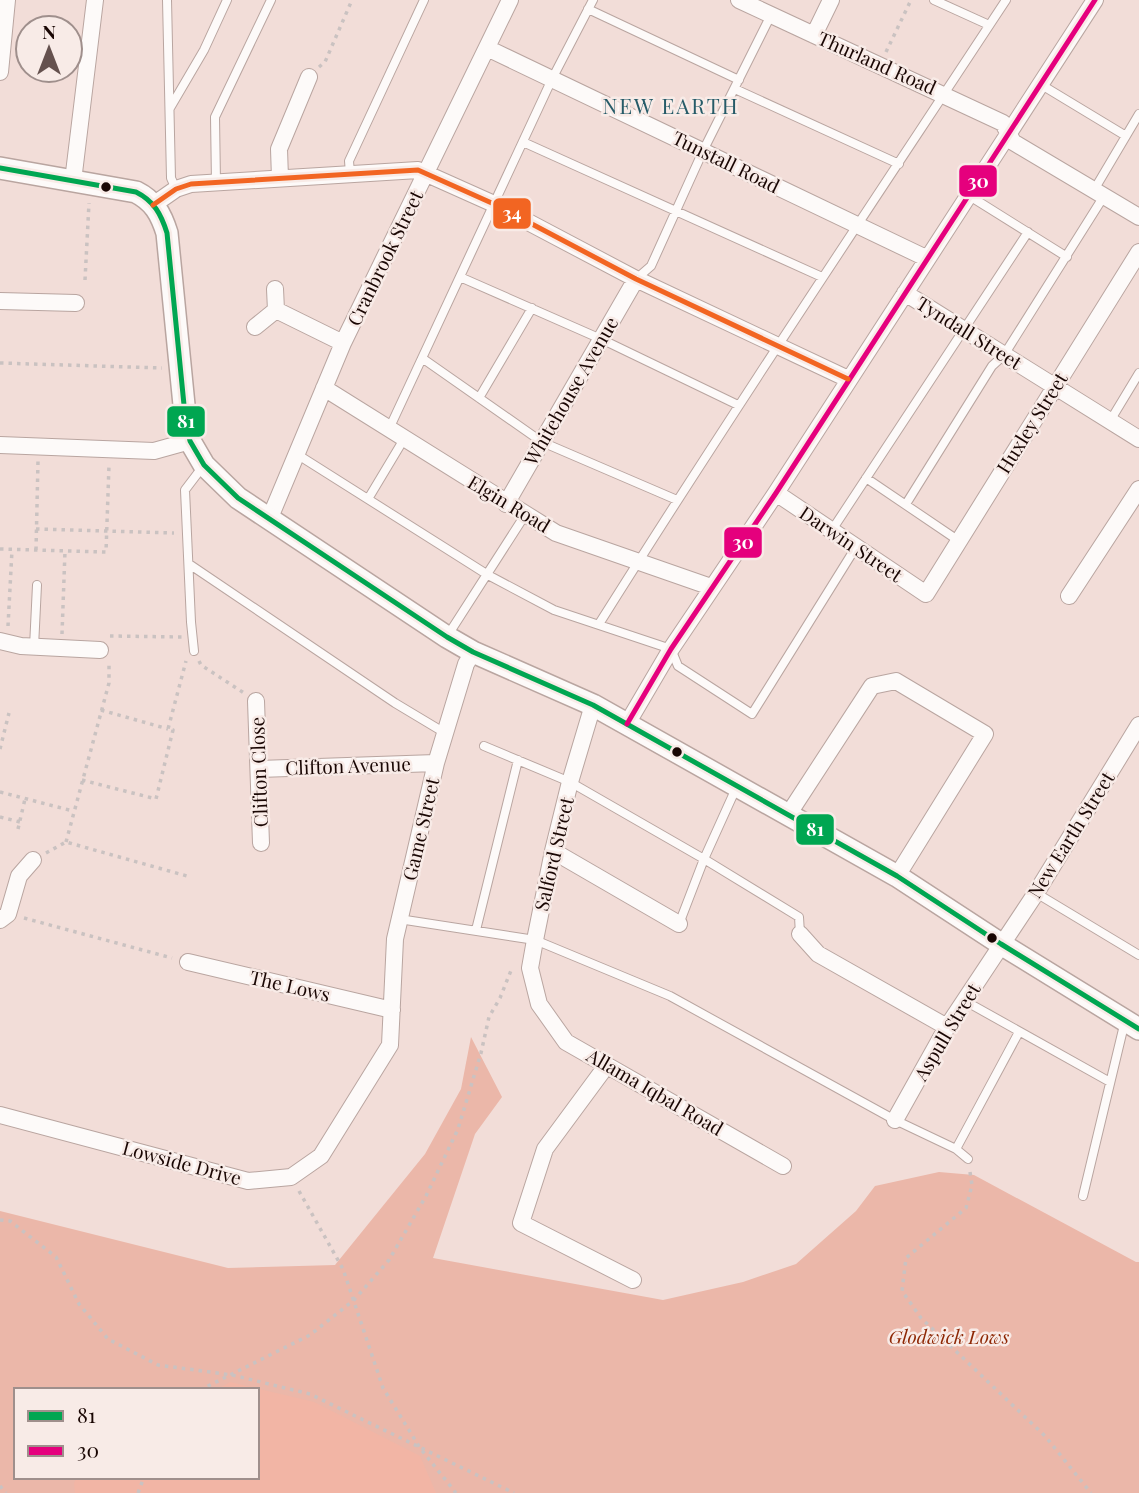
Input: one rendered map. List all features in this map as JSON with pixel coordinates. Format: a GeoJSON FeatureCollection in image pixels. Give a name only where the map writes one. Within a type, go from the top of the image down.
{"type":"FeatureCollection","features":[{"type":"Feature","properties":{"kind":"street"},"geometry":{"type":"LineString","coordinates":[[0,72],[7,0]]}},
{"type":"Feature","properties":{"kind":"street"},"geometry":{"type":"LineString","coordinates":[[73,181],[95,0]]}},
{"type":"Feature","properties":{"kind":"street","name":"Cranbrook Street"},"geometry":{"type":"LineString","coordinates":[[269,520],[343,343],[510,0]]}},
{"type":"Feature","properties":{"kind":"street","name":"Thurland Road"},"geometry":{"type":"LineString","coordinates":[[739,0],[1003,123],[1013,142],[1139,217]]}},
{"type":"Feature","properties":{"kind":"street"},"geometry":{"type":"LineString","coordinates":[[814,35],[831,0]]}},
{"type":"Feature","properties":{"kind":"street"},"geometry":{"type":"LineString","coordinates":[[627,724],[711,587],[776,493],[1095,0]]}},
{"type":"Feature","properties":{"kind":"street","name":"Tunstall Road"},"geometry":{"type":"LineString","coordinates":[[487,48],[926,258]]}},
{"type":"Feature","properties":{"kind":"street"},"geometry":{"type":"LineString","coordinates":[[280,178],[279,149],[309,77]]}},
{"type":"Feature","properties":{"kind":"street"},"geometry":{"type":"LineString","coordinates":[[0,167],[136,192],[147,197],[162,215],[167,233],[186,425],[190,441],[204,465],[238,498],[472,652],[593,705],[897,876],[1132,1025]]}},
{"type":"Feature","properties":{"kind":"street"},"geometry":{"type":"LineString","coordinates":[[153,205],[191,184],[418,170],[494,204],[636,279],[848,379]]}},
{"type":"Feature","properties":{"kind":"street","name":"Huxley Street"},"geometry":{"type":"LineString","coordinates":[[926,594],[1139,252]]}},
{"type":"Feature","properties":{"kind":"street","name":"Whitehouse Avenue"},"geometry":{"type":"LineString","coordinates":[[506,504],[636,279]]}},
{"type":"Feature","properties":{"kind":"street"},"geometry":{"type":"LineString","coordinates":[[275,289],[276,310]]}},
{"type":"Feature","properties":{"kind":"street","name":"Tyndall Street"},"geometry":{"type":"LineString","coordinates":[[905,293],[1139,439]]}},
{"type":"Feature","properties":{"kind":"street"},"geometry":{"type":"LineString","coordinates":[[0,301],[76,303]]}},
{"type":"Feature","properties":{"kind":"street"},"geometry":{"type":"LineString","coordinates":[[276,310],[343,343]]}},
{"type":"Feature","properties":{"kind":"street"},"geometry":{"type":"LineString","coordinates":[[255,327],[276,310]]}},
{"type":"Feature","properties":{"kind":"street","name":"Elgin Road"},"geometry":{"type":"LineString","coordinates":[[324,388],[556,533],[711,587]]}},
{"type":"Feature","properties":{"kind":"street"},"geometry":{"type":"LineString","coordinates":[[0,445],[154,451],[190,441]]}},
{"type":"Feature","properties":{"kind":"street"},"geometry":{"type":"LineString","coordinates":[[1069,596],[1139,489]]}},
{"type":"Feature","properties":{"kind":"street","name":"Darwin Street"},"geometry":{"type":"LineString","coordinates":[[776,493],[926,594]]}},
{"type":"Feature","properties":{"kind":"street"},"geometry":{"type":"LineString","coordinates":[[4,636],[34,647],[106,652]]}},
{"type":"Feature","properties":{"kind":"street","name":"Game Street"},"geometry":{"type":"LineString","coordinates":[[392,1010],[395,939],[399,919],[436,764],[472,652]]}},
{"type":"Feature","properties":{"kind":"street"},"geometry":{"type":"LineString","coordinates":[[788,815],[872,686],[896,681],[985,734],[897,876]]}},
{"type":"Feature","properties":{"kind":"street","name":"Clifton Close"},"geometry":{"type":"LineString","coordinates":[[256,701],[261,843]]}},
{"type":"Feature","properties":{"kind":"street","name":"Salford Street"},"geometry":{"type":"LineString","coordinates":[[540,1004],[530,968],[529,938],[593,705]]}},
{"type":"Feature","properties":{"kind":"street","name":"New Earth Street"},"geometry":{"type":"LineString","coordinates":[[1001,944],[1036,893],[1139,725]]}},
{"type":"Feature","properties":{"kind":"street","name":"Clifton Avenue"},"geometry":{"type":"LineString","coordinates":[[259,769],[436,764]]}},
{"type":"Feature","properties":{"kind":"street"},"geometry":{"type":"LineString","coordinates":[[553,851],[679,924]]}},
{"type":"Feature","properties":{"kind":"street"},"geometry":{"type":"LineString","coordinates":[[4,917],[19,876],[33,860]]}},
{"type":"Feature","properties":{"kind":"street"},"geometry":{"type":"LineString","coordinates":[[800,934],[818,954],[947,1027]]}},
{"type":"Feature","properties":{"kind":"street","name":"Aspull Street"},"geometry":{"type":"LineString","coordinates":[[895,1120],[947,1027],[1001,944]]}},
{"type":"Feature","properties":{"kind":"street","name":"The Lows"},"geometry":{"type":"LineString","coordinates":[[188,962],[392,1010]]}},
{"type":"Feature","properties":{"kind":"street","name":"Allama Iqbal Road"},"geometry":{"type":"LineString","coordinates":[[540,1004],[566,1042],[783,1167]]}},
{"type":"Feature","properties":{"kind":"street","name":"Lowside Drive"},"geometry":{"type":"LineString","coordinates":[[0,1115],[248,1181],[291,1177],[321,1156],[382,1062],[390,1045],[392,1010]]}},
{"type":"Feature","properties":{"kind":"street"},"geometry":{"type":"LineString","coordinates":[[607,1065],[545,1149],[521,1223],[633,1280]]}},
{"type":"Feature","properties":{"kind":"lane"},"geometry":{"type":"LineString","coordinates":[[167,0],[171,178],[176,190]]}},
{"type":"Feature","properties":{"kind":"lane"},"geometry":{"type":"LineString","coordinates":[[170,108],[204,50],[227,0]]}},
{"type":"Feature","properties":{"kind":"lane"},"geometry":{"type":"LineString","coordinates":[[216,183],[215,117],[271,0]]}},
{"type":"Feature","properties":{"kind":"lane"},"geometry":{"type":"LineString","coordinates":[[350,173],[349,161],[424,0]]}},
{"type":"Feature","properties":{"kind":"lane"},"geometry":{"type":"LineString","coordinates":[[389,429],[552,79],[593,0]]}},
{"type":"Feature","properties":{"kind":"lane"},"geometry":{"type":"LineString","coordinates":[[934,0],[989,25]]}},
{"type":"Feature","properties":{"kind":"lane"},"geometry":{"type":"LineString","coordinates":[[599,624],[776,346],[1006,0]]}},
{"type":"Feature","properties":{"kind":"lane"},"geometry":{"type":"LineString","coordinates":[[589,9],[739,80]]}},
{"type":"Feature","properties":{"kind":"lane"},"geometry":{"type":"LineString","coordinates":[[636,279],[651,266],[771,15]]}},
{"type":"Feature","properties":{"kind":"lane"},"geometry":{"type":"LineString","coordinates":[[1040,84],[1126,136]]}},
{"type":"Feature","properties":{"kind":"lane"},"geometry":{"type":"LineString","coordinates":[[735,89],[899,164]]}},
{"type":"Feature","properties":{"kind":"lane"},"geometry":{"type":"LineString","coordinates":[[906,504],[992,366],[1004,355],[1067,257],[1139,114]]}},
{"type":"Feature","properties":{"kind":"lane"},"geometry":{"type":"LineString","coordinates":[[523,142],[822,276]]}},
{"type":"Feature","properties":{"kind":"lane"},"geometry":{"type":"LineString","coordinates":[[968,194],[1067,257]]}},
{"type":"Feature","properties":{"kind":"lane"},"geometry":{"type":"LineString","coordinates":[[832,530],[1028,232]]}},
{"type":"Feature","properties":{"kind":"lane"},"geometry":{"type":"LineString","coordinates":[[460,277],[601,339],[738,405]]}},
{"type":"Feature","properties":{"kind":"lane"},"geometry":{"type":"LineString","coordinates":[[479,398],[532,308]]}},
{"type":"Feature","properties":{"kind":"lane"},"geometry":{"type":"LineString","coordinates":[[422,359],[542,442],[677,500]]}},
{"type":"Feature","properties":{"kind":"lane"},"geometry":{"type":"LineString","coordinates":[[1110,421],[1139,373]]}},
{"type":"Feature","properties":{"kind":"lane"},"geometry":{"type":"LineString","coordinates":[[368,499],[404,439]]}},
{"type":"Feature","properties":{"kind":"lane"},"geometry":{"type":"LineString","coordinates":[[295,453],[488,575],[554,610],[671,649],[678,666],[752,714],[856,547]]}},
{"type":"Feature","properties":{"kind":"lane"},"geometry":{"type":"LineString","coordinates":[[194,650],[185,490],[204,465]]}},
{"type":"Feature","properties":{"kind":"lane"},"geometry":{"type":"LineString","coordinates":[[866,478],[959,541]]}},
{"type":"Feature","properties":{"kind":"lane"},"geometry":{"type":"LineString","coordinates":[[447,637],[525,515]]}},
{"type":"Feature","properties":{"kind":"lane"},"geometry":{"type":"LineString","coordinates":[[189,564],[395,703],[445,733]]}},
{"type":"Feature","properties":{"kind":"lane"},"geometry":{"type":"LineString","coordinates":[[34,647],[37,585]]}},
{"type":"Feature","properties":{"kind":"lane"},"geometry":{"type":"LineString","coordinates":[[484,746],[570,782],[704,859],[799,917],[800,934]]}},
{"type":"Feature","properties":{"kind":"lane"},"geometry":{"type":"LineString","coordinates":[[476,930],[518,760]]}},
{"type":"Feature","properties":{"kind":"lane"},"geometry":{"type":"LineString","coordinates":[[679,924],[704,859],[737,786]]}},
{"type":"Feature","properties":{"kind":"lane"},"geometry":{"type":"LineString","coordinates":[[1036,893],[1139,955]]}},
{"type":"Feature","properties":{"kind":"lane"},"geometry":{"type":"LineString","coordinates":[[399,919],[529,938],[670,996],[895,1120],[956,1149],[968,1159]]}},
{"type":"Feature","properties":{"kind":"lane"},"geometry":{"type":"LineString","coordinates":[[965,1001],[1110,1082]]}},
{"type":"Feature","properties":{"kind":"lane"},"geometry":{"type":"LineString","coordinates":[[1083,1196],[1110,1082],[1132,1025]]}},
{"type":"Feature","properties":{"kind":"lane"},"geometry":{"type":"LineString","coordinates":[[956,1149],[1019,1032]]}},
{"type":"Feature","properties":{"kind":"path"},"geometry":{"type":"LineString","coordinates":[[309,77],[325,62],[352,0]]}},
{"type":"Feature","properties":{"kind":"path"},"geometry":{"type":"LineString","coordinates":[[880,66],[911,0]]}},
{"type":"Feature","properties":{"kind":"path"},"geometry":{"type":"LineString","coordinates":[[85,280],[89,197]]}},
{"type":"Feature","properties":{"kind":"path"},"geometry":{"type":"LineString","coordinates":[[0,363],[168,369]]}},
{"type":"Feature","properties":{"kind":"path"},"geometry":{"type":"LineString","coordinates":[[36,550],[38,456]]}},
{"type":"Feature","properties":{"kind":"path"},"geometry":{"type":"LineString","coordinates":[[0,549],[106,552],[109,458]]}},
{"type":"Feature","properties":{"kind":"path"},"geometry":{"type":"LineString","coordinates":[[36,529],[187,533]]}},
{"type":"Feature","properties":{"kind":"path"},"geometry":{"type":"LineString","coordinates":[[4,636],[12,549]]}},
{"type":"Feature","properties":{"kind":"path"},"geometry":{"type":"LineString","coordinates":[[62,636],[65,551]]}},
{"type":"Feature","properties":{"kind":"path"},"geometry":{"type":"LineString","coordinates":[[110,635],[106,652],[109,683],[66,842],[187,876]]}},
{"type":"Feature","properties":{"kind":"path"},"geometry":{"type":"LineString","coordinates":[[168,729],[186,660]]}},
{"type":"Feature","properties":{"kind":"path"},"geometry":{"type":"LineString","coordinates":[[81,779],[156,799],[173,730],[101,710]]}},
{"type":"Feature","properties":{"kind":"path"},"geometry":{"type":"LineString","coordinates":[[0,749],[9,713]]}},
{"type":"Feature","properties":{"kind":"path"},"geometry":{"type":"LineString","coordinates":[[0,792],[73,811]]}},
{"type":"Feature","properties":{"kind":"path"},"geometry":{"type":"LineString","coordinates":[[18,829],[25,799]]}},
{"type":"Feature","properties":{"kind":"path"},"geometry":{"type":"LineString","coordinates":[[0,817],[20,822]]}},
{"type":"Feature","properties":{"kind":"path"},"geometry":{"type":"LineString","coordinates":[[4,917],[188,962]]}},
{"type":"Feature","properties":{"kind":"path"},"geometry":{"type":"LineString","coordinates":[[204,1388],[310,1335],[354,1300],[389,1260],[426,1196],[458,1129],[489,1017],[529,938]]}},
{"type":"Feature","properties":{"kind":"path"},"geometry":{"type":"LineString","coordinates":[[968,1159],[972,1185],[966,1208],[906,1258],[902,1291],[921,1318],[1045,1436],[1091,1493]]}},
{"type":"Feature","properties":{"kind":"path"},"geometry":{"type":"LineString","coordinates":[[291,1177],[343,1269],[383,1388],[420,1448],[456,1493]]}},
{"type":"Feature","properties":{"kind":"path"},"geometry":{"type":"LineString","coordinates":[[0,1220],[10,1221],[56,1257],[79,1304],[108,1339],[158,1365],[232,1375],[310,1394],[514,1493]]}},
{"type":"Feature","properties":{"kind":"path"},"geometry":{"type":"LineString","coordinates":[[0,1486],[6,1493]]}},
{"type":"Feature","properties":{"kind":"green space","name":"Glodwick Lows"},"geometry":{"type":"Polygon","coordinates":[[[471,1037],[502,1097],[475,1134],[433,1258],[663,1300],[743,1282],[796,1264],[856,1211],[875,1186],[939,1172],[974,1175],[1139,1262],[1139,1493],[0,1493],[0,1211],[228,1268],[335,1265],[425,1154],[461,1089],[471,1037]]]}},
{"type":"Feature","properties":{"kind":"shaded area"},"geometry":{"type":"Polygon","coordinates":[[[230,1382],[255,1388],[220,1388],[230,1382]]]}},
{"type":"Feature","properties":{"kind":"shaded area"},"geometry":{"type":"Polygon","coordinates":[[[259,1389],[314,1402],[420,1456],[436,1493],[75,1493],[76,1479],[259,1479],[259,1389]]]}},
{"type":"Feature","properties":{"kind":"transit line","name":"30"},"geometry":{"type":"LineString","coordinates":[[627,724],[671,649],[776,493],[1095,0]]}},
{"type":"Feature","properties":{"kind":"transit line","name":"81"},"geometry":{"type":"LineString","coordinates":[[0,168],[136,192],[156,209],[167,233],[186,425],[190,441],[204,465],[238,498],[447,637],[473,652],[593,705],[897,876],[1139,1029]]}},
{"type":"Feature","properties":{"kind":"transit line","name":"34"},"geometry":{"type":"LineString","coordinates":[[153,205],[176,189],[191,184],[418,170],[494,204],[636,279],[848,379]]}},
{"type":"Feature","properties":{"kind":"district","name":"NEW EARTH"},"geometry":{"type":"Point","coordinates":[671,107]}}]}
